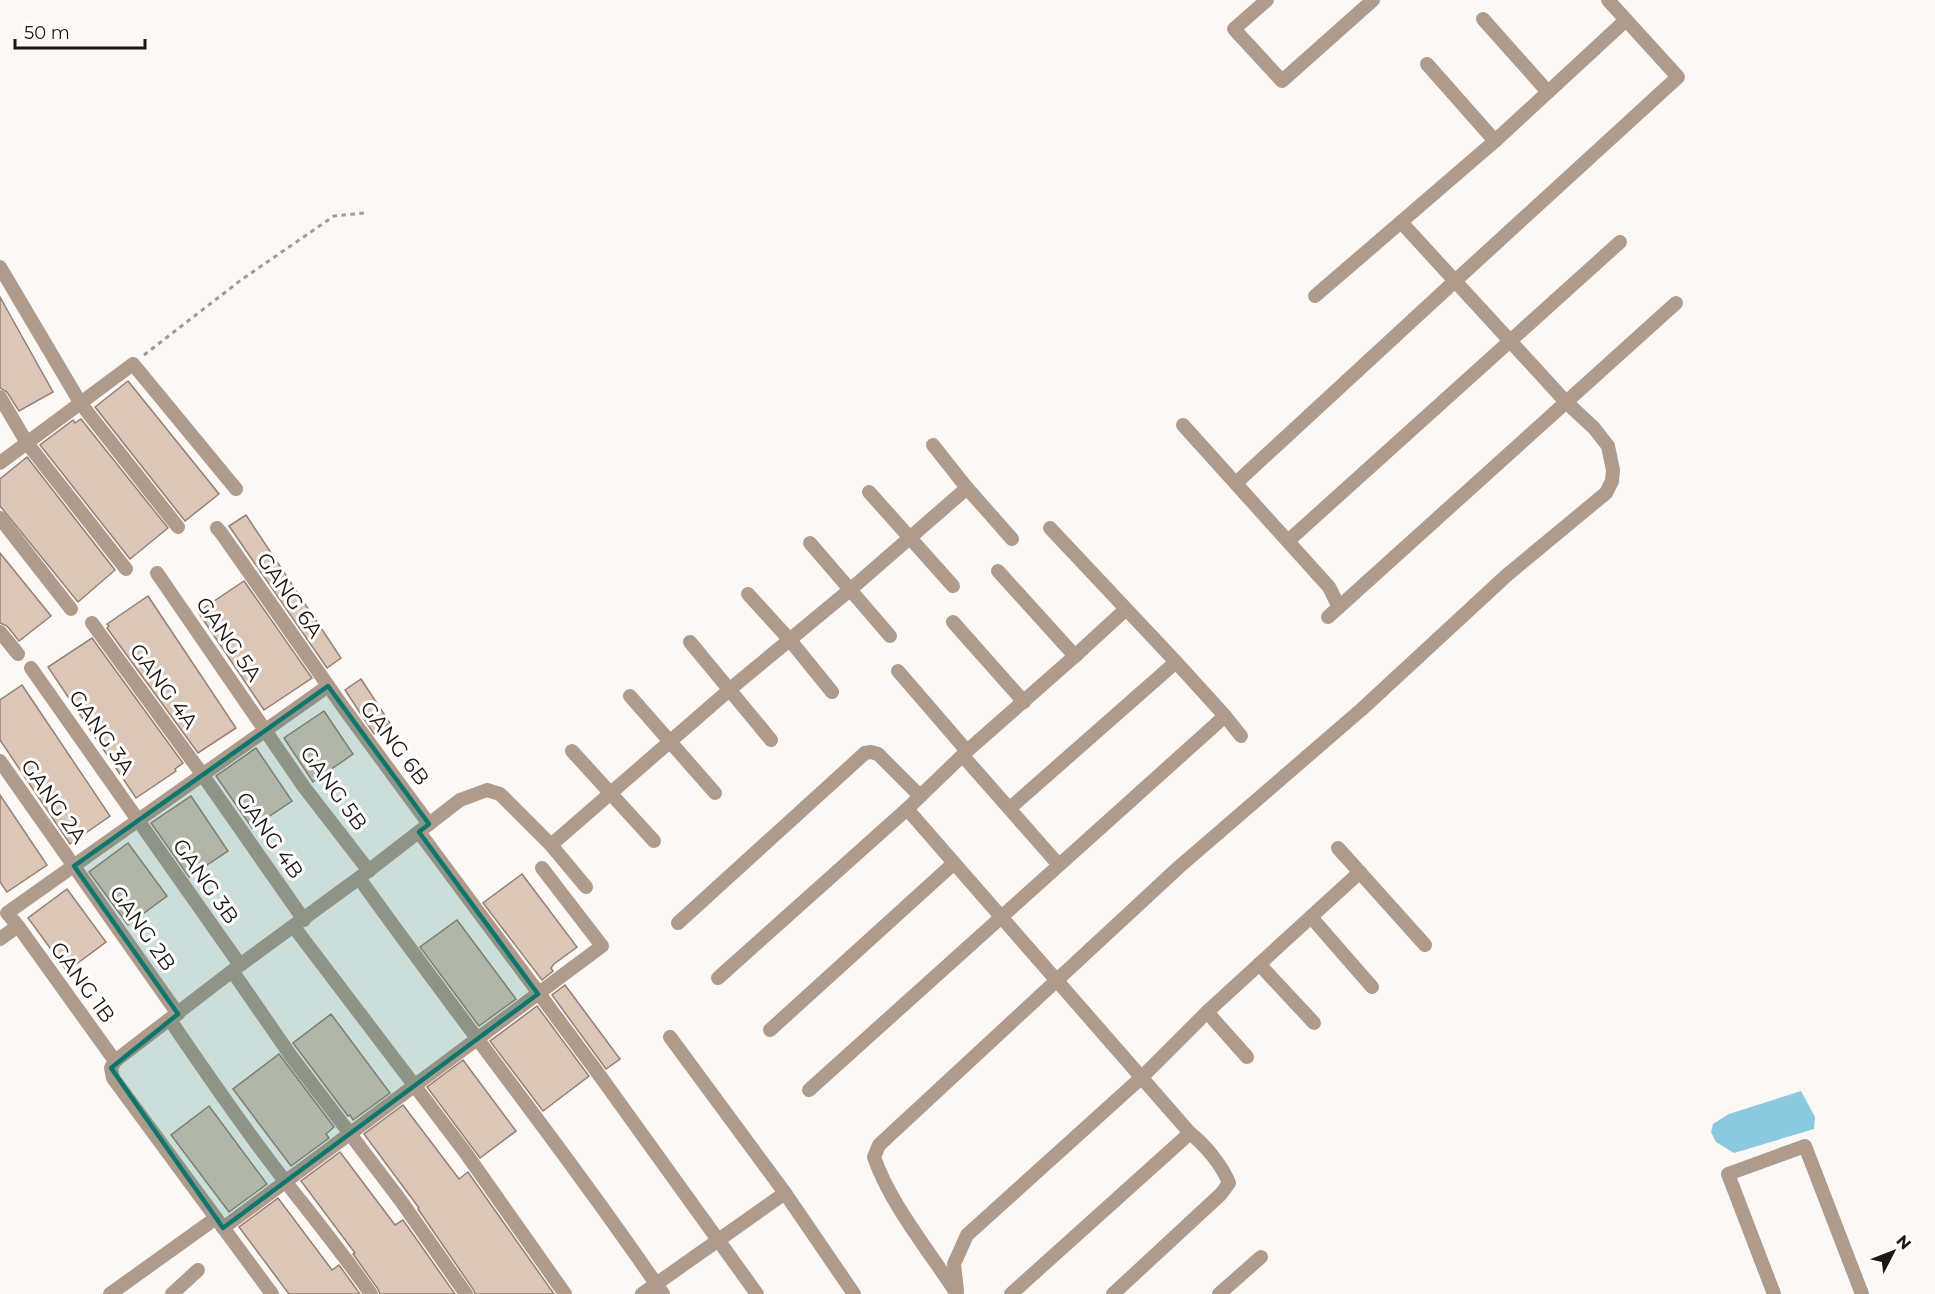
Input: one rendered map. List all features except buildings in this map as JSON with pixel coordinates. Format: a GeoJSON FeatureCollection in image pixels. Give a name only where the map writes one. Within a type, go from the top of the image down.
{"type":"FeatureCollection","features":[{"type":"Feature","properties":{"kind":"street"},"geometry":{"type":"LineString","coordinates":[[1267,0],[1234,29],[1282,81],[1373,0]]}},
{"type":"Feature","properties":{"kind":"street"},"geometry":{"type":"LineString","coordinates":[[1236,483],[1678,77],[1608,0]]}},
{"type":"Feature","properties":{"kind":"street"},"geometry":{"type":"LineString","coordinates":[[1483,20],[1548,92]]}},
{"type":"Feature","properties":{"kind":"street"},"geometry":{"type":"LineString","coordinates":[[1315,296],[1495,141],[1626,20]]}},
{"type":"Feature","properties":{"kind":"street"},"geometry":{"type":"LineString","coordinates":[[1427,64],[1495,141]]}},
{"type":"Feature","properties":{"kind":"street"},"geometry":{"type":"LineString","coordinates":[[957,1294],[916,1235],[879,1171],[874,1157],[879,1145],[1179,867],[1362,709],[1507,575],[1606,493],[1612,481],[1613,470],[1608,446],[1401,222]]}},
{"type":"Feature","properties":{"kind":"street"},"geometry":{"type":"LineString","coordinates":[[1288,541],[1620,242]]}},
{"type":"Feature","properties":{"kind":"street"},"geometry":{"type":"LineString","coordinates":[[0,267],[81,404],[178,527]]}},
{"type":"Feature","properties":{"kind":"street"},"geometry":{"type":"LineString","coordinates":[[1184,425],[1329,587],[1333,612],[1676,303]]}},
{"type":"Feature","properties":{"kind":"street"},"geometry":{"type":"LineString","coordinates":[[0,463],[133,364],[236,489]]}},
{"type":"Feature","properties":{"kind":"street"},"geometry":{"type":"LineString","coordinates":[[0,397],[27,443],[126,569]]}},
{"type":"Feature","properties":{"kind":"street"},"geometry":{"type":"LineString","coordinates":[[933,445],[1012,539]]}},
{"type":"Feature","properties":{"kind":"street"},"geometry":{"type":"LineString","coordinates":[[551,845],[967,488]]}},
{"type":"Feature","properties":{"kind":"street"},"geometry":{"type":"LineString","coordinates":[[869,492],[953,586]]}},
{"type":"Feature","properties":{"kind":"street"},"geometry":{"type":"LineString","coordinates":[[0,518],[71,609]]}},
{"type":"Feature","properties":{"kind":"street","name":"GANG 6A"},"geometry":{"type":"LineString","coordinates":[[217,528],[328,686]]}},
{"type":"Feature","properties":{"kind":"street"},"geometry":{"type":"LineString","coordinates":[[1050,528],[1176,662],[1241,736]]}},
{"type":"Feature","properties":{"kind":"street"},"geometry":{"type":"LineString","coordinates":[[810,543],[890,636]]}},
{"type":"Feature","properties":{"kind":"street"},"geometry":{"type":"LineString","coordinates":[[998,572],[1076,656]]}},
{"type":"Feature","properties":{"kind":"street","name":"GANG 5A"},"geometry":{"type":"LineString","coordinates":[[157,573],[266,729]]}},
{"type":"Feature","properties":{"kind":"street"},"geometry":{"type":"LineString","coordinates":[[748,594],[789,639],[832,692]]}},
{"type":"Feature","properties":{"kind":"street"},"geometry":{"type":"LineString","coordinates":[[718,978],[1125,610]]}},
{"type":"Feature","properties":{"kind":"street"},"geometry":{"type":"LineString","coordinates":[[953,622],[1024,702]]}},
{"type":"Feature","properties":{"kind":"street","name":"GANG 4A"},"geometry":{"type":"LineString","coordinates":[[92,623],[202,774]]}},
{"type":"Feature","properties":{"kind":"street"},"geometry":{"type":"LineString","coordinates":[[0,632],[18,654]]}},
{"type":"Feature","properties":{"kind":"street"},"geometry":{"type":"LineString","coordinates":[[690,642],[771,741]]}},
{"type":"Feature","properties":{"kind":"street"},"geometry":{"type":"LineString","coordinates":[[1010,808],[1176,662]]}},
{"type":"Feature","properties":{"kind":"street","name":"GANG 3A"},"geometry":{"type":"LineString","coordinates":[[31,668],[138,820]]}},
{"type":"Feature","properties":{"kind":"street"},"geometry":{"type":"LineString","coordinates":[[898,671],[1058,864]]}},
{"type":"Feature","properties":{"kind":"street"},"geometry":{"type":"LineString","coordinates":[[4,908],[74,866],[328,686]]}},
{"type":"Feature","properties":{"kind":"street","name":"GANG 6B"},"geometry":{"type":"LineString","coordinates":[[328,686],[538,994],[757,1294]]}},
{"type":"Feature","properties":{"kind":"street"},"geometry":{"type":"LineString","coordinates":[[630,696],[715,793]]}},
{"type":"Feature","properties":{"kind":"street"},"geometry":{"type":"LineString","coordinates":[[809,1090],[1225,716]]}},
{"type":"Feature","properties":{"kind":"street","name":"GANG 5B"},"geometry":{"type":"LineString","coordinates":[[266,729],[476,1040],[535,1116],[660,1289]]}},
{"type":"Feature","properties":{"kind":"street"},"geometry":{"type":"LineString","coordinates":[[572,751],[654,842]]}},
{"type":"Feature","properties":{"kind":"street"},"geometry":{"type":"LineString","coordinates":[[678,923],[865,753],[878,754],[920,796]]}},
{"type":"Feature","properties":{"kind":"street","name":"GANG 2A"},"geometry":{"type":"LineString","coordinates":[[0,761],[74,866]]}},
{"type":"Feature","properties":{"kind":"street","name":"GANG 4B"},"geometry":{"type":"LineString","coordinates":[[202,774],[299,923],[565,1294]]}},
{"type":"Feature","properties":{"kind":"street"},"geometry":{"type":"LineString","coordinates":[[272,1294],[113,1078],[111,1068],[115,1061],[460,800],[487,790],[500,794],[551,845],[586,887]]}},
{"type":"Feature","properties":{"kind":"street"},"geometry":{"type":"LineString","coordinates":[[907,809],[1190,1133],[1199,1140],[1226,1175],[1228,1183],[1221,1194],[1113,1294]]}},
{"type":"Feature","properties":{"kind":"street","name":"GANG 3B"},"geometry":{"type":"LineString","coordinates":[[138,820],[291,1056],[401,1201],[466,1294]]}},
{"type":"Feature","properties":{"kind":"street"},"geometry":{"type":"LineString","coordinates":[[1338,848],[1425,945]]}},
{"type":"Feature","properties":{"kind":"street"},"geometry":{"type":"LineString","coordinates":[[770,1030],[953,864]]}},
{"type":"Feature","properties":{"kind":"street","name":"GANG 2B"},"geometry":{"type":"LineString","coordinates":[[74,866],[174,1017],[226,1102],[339,1248],[371,1294]]}},
{"type":"Feature","properties":{"kind":"street"},"geometry":{"type":"LineString","coordinates":[[110,1294],[285,1180],[602,946],[542,868]]}},
{"type":"Feature","properties":{"kind":"street"},"geometry":{"type":"LineString","coordinates":[[957,1294],[954,1264],[967,1235],[1142,1077],[1207,1012],[1360,872]]}},
{"type":"Feature","properties":{"kind":"street","name":"GANG 1B"},"geometry":{"type":"LineString","coordinates":[[4,908],[115,1061]]}},
{"type":"Feature","properties":{"kind":"street"},"geometry":{"type":"LineString","coordinates":[[1311,916],[1372,987]]}},
{"type":"Feature","properties":{"kind":"street"},"geometry":{"type":"LineString","coordinates":[[0,939],[18,927]]}},
{"type":"Feature","properties":{"kind":"street"},"geometry":{"type":"LineString","coordinates":[[1259,964],[1314,1023]]}},
{"type":"Feature","properties":{"kind":"street"},"geometry":{"type":"LineString","coordinates":[[1207,1012],[1246,1057]]}},
{"type":"Feature","properties":{"kind":"street"},"geometry":{"type":"LineString","coordinates":[[670,1037],[785,1193],[854,1294]]}},
{"type":"Feature","properties":{"kind":"street"},"geometry":{"type":"LineString","coordinates":[[1011,1294],[1190,1133]]}},
{"type":"Feature","properties":{"kind":"street"},"geometry":{"type":"LineString","coordinates":[[1774,1294],[1728,1174],[1805,1146],[1862,1294]]}},
{"type":"Feature","properties":{"kind":"street"},"geometry":{"type":"LineString","coordinates":[[642,1294],[660,1289],[719,1240],[785,1193]]}},
{"type":"Feature","properties":{"kind":"street"},"geometry":{"type":"LineString","coordinates":[[1219,1294],[1261,1257]]}},
{"type":"Feature","properties":{"kind":"street"},"geometry":{"type":"LineString","coordinates":[[172,1294],[198,1270]]}},
{"type":"Feature","properties":{"kind":"path"},"geometry":{"type":"LineString","coordinates":[[133,364],[241,280],[334,216],[364,213]]}},
{"type":"Feature","properties":{"kind":"highlighted area"},"geometry":{"type":"Polygon","coordinates":[[[328,686],[429,824],[419,832],[538,994],[223,1228],[111,1068],[178,1014],[74,866],[328,686]]]}},
{"type":"Feature","properties":{"kind":"water"},"geometry":{"type":"Polygon","coordinates":[[[1801,1091],[1815,1117],[1814,1129],[1734,1153],[1716,1142],[1711,1132],[1713,1124],[1729,1114],[1801,1091]]]}}]}
